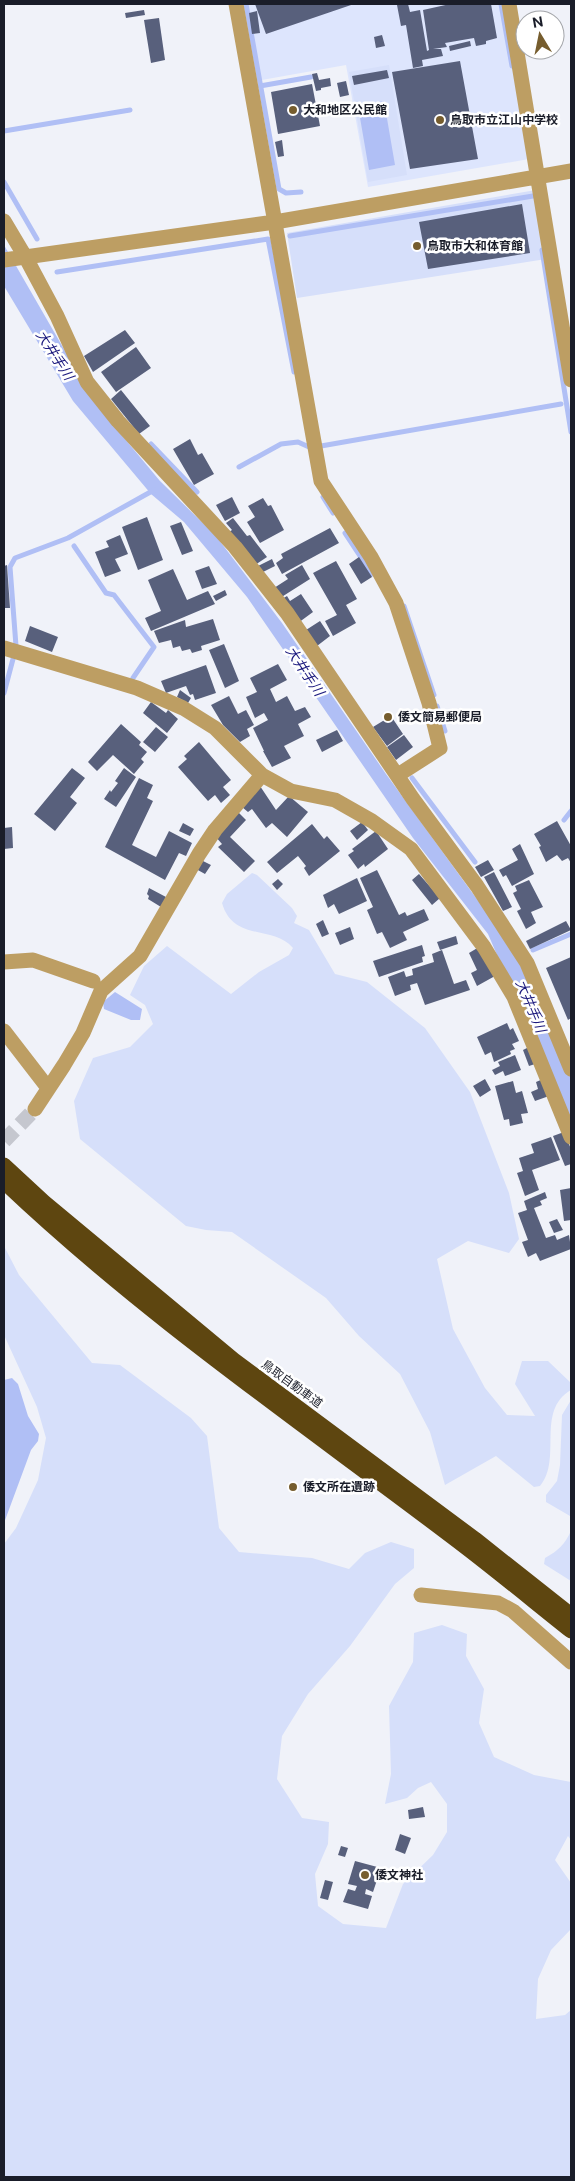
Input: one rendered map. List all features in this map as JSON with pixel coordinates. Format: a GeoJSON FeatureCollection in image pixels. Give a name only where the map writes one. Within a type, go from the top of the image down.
{"type":"FeatureCollection","features":[{"type":"Feature","properties":{"kind":"highway","name":"鳥取自動車道"},"geometry":{"type":"LineString","coordinates":[[4,1165],[44,1202],[234,1360],[475,1539],[571,1615]]}},
{"type":"Feature","properties":{"kind":"highway"},"geometry":{"type":"LineString","coordinates":[[4,1182],[120,1285],[171,1326],[468,1549],[571,1631]]}},
{"type":"Feature","properties":{"kind":"street"},"geometry":{"type":"LineString","coordinates":[[236,4],[321,481],[371,557],[396,604],[429,703],[440,748],[398,775]]}},
{"type":"Feature","properties":{"kind":"street"},"geometry":{"type":"LineString","coordinates":[[509,4],[571,380]]}},
{"type":"Feature","properties":{"kind":"street"},"geometry":{"type":"LineString","coordinates":[[4,260],[275,222],[571,171]]}},
{"type":"Feature","properties":{"kind":"street"},"geometry":{"type":"LineString","coordinates":[[4,222],[57,316],[87,382],[118,421],[235,548],[287,613],[477,886],[527,963],[571,1069]]}},
{"type":"Feature","properties":{"kind":"street"},"geometry":{"type":"LineString","coordinates":[[4,649],[137,688],[183,708],[215,728],[262,774],[291,791],[335,800],[372,821],[412,849],[484,947],[514,997],[571,1137]]}},
{"type":"Feature","properties":{"kind":"street"},"geometry":{"type":"LineString","coordinates":[[35,1109],[83,1032],[101,991],[140,956],[215,830],[262,774]]}},
{"type":"Feature","properties":{"kind":"street"},"geometry":{"type":"LineString","coordinates":[[4,962],[33,960],[93,981]]}},
{"type":"Feature","properties":{"kind":"street"},"geometry":{"type":"LineString","coordinates":[[4,1031],[48,1088]]}},
{"type":"Feature","properties":{"kind":"street"},"geometry":{"type":"LineString","coordinates":[[421,1595],[498,1603],[513,1611],[571,1662]]}},
{"type":"Feature","properties":{"kind":"shaded area","name":"鳥取市立江山中学校"},"geometry":{"type":"Polygon","coordinates":[[[243,4],[505,4],[529,159],[368,187],[346,65],[256,81],[243,4]]]}},
{"type":"Feature","properties":{"kind":"shaded area"},"geometry":{"type":"Polygon","coordinates":[[[389,65],[407,175],[368,182],[349,72],[389,65]]]}},
{"type":"Feature","properties":{"kind":"shaded area","name":"鳥取市大和体育館"},"geometry":{"type":"Polygon","coordinates":[[[536,190],[546,259],[297,298],[287,233],[536,190]]]}},
{"type":"Feature","properties":{"kind":"shaded area"},"geometry":{"type":"Polygon","coordinates":[[[252,873],[257,875],[292,908],[297,916],[294,923],[309,930],[335,974],[367,982],[425,1028],[470,1092],[509,1193],[519,1239],[509,1253],[468,1241],[437,1259],[453,1329],[485,1388],[507,1415],[535,1416],[515,1384],[522,1361],[548,1361],[571,1383],[571,1390],[560,1399],[554,1410],[551,1422],[549,1463],[546,1475],[540,1486],[534,1487],[496,1456],[445,1485],[430,1432],[400,1374],[359,1336],[326,1298],[232,1232],[186,1226],[80,1139],[74,1101],[93,1058],[130,1047],[153,1024],[145,1005],[130,995],[144,966],[167,946],[231,994],[259,972],[289,955],[293,948],[285,941],[244,928],[227,915],[222,903],[227,894],[252,873]]]}},
{"type":"Feature","properties":{"kind":"shaded area"},"geometry":{"type":"Polygon","coordinates":[[[4,1246],[19,1275],[92,1363],[120,1365],[191,1418],[207,1436],[219,1528],[239,1552],[312,1558],[349,1569],[365,1553],[391,1542],[414,1549],[414,1568],[395,1584],[350,1646],[308,1694],[282,1736],[277,1779],[302,1818],[329,1822],[328,1844],[315,1874],[318,1906],[343,1924],[386,1928],[403,1884],[433,1855],[447,1832],[447,1804],[431,1782],[418,1788],[407,1798],[385,1804],[391,1774],[389,1706],[413,1662],[414,1633],[442,1625],[467,1634],[466,1656],[484,1689],[479,1723],[494,1757],[534,1775],[571,1782],[571,1840],[568,1836],[555,1860],[571,1883],[571,1929],[551,1950],[538,1979],[536,2019],[565,2015],[571,2010],[571,2177],[4,2177],[4,1544],[16,1528],[38,1480],[46,1438],[37,1407],[4,1335],[4,1246]]]}},
{"type":"Feature","properties":{"kind":"shaded area"},"geometry":{"type":"Polygon","coordinates":[[[571,1400],[571,1520],[570,1516],[546,1502],[546,1495],[557,1481],[560,1465],[562,1415],[571,1400]]]}},
{"type":"Feature","properties":{"kind":"shaded area"},"geometry":{"type":"Polygon","coordinates":[[[571,1531],[571,1581],[544,1564],[545,1558],[561,1547],[571,1531]]]}},
{"type":"Feature","properties":{"kind":"water"},"geometry":{"type":"Polygon","coordinates":[[[384,101],[395,165],[369,170],[358,106],[384,101]]]}},
{"type":"Feature","properties":{"kind":"water","name":"大井手川"},"geometry":{"type":"Polygon","coordinates":[[[4,245],[95,403],[160,481],[216,536],[282,623],[386,774],[508,942],[537,996],[571,1078],[571,1127],[488,934],[413,838],[247,597],[184,522],[151,494],[73,401],[4,286],[4,245]]]}},
{"type":"Feature","properties":{"kind":"water"},"geometry":{"type":"Polygon","coordinates":[[[115,992],[142,1009],[140,1020],[131,1020],[104,1009],[103,1002],[115,992]]]}},
{"type":"Feature","properties":{"kind":"water"},"geometry":{"type":"Polygon","coordinates":[[[12,1378],[18,1384],[28,1416],[39,1434],[38,1441],[31,1450],[4,1523],[4,1380],[12,1378]]]}},
{"type":"Feature","properties":{"kind":"building"},"geometry":{"type":"Polygon","coordinates":[[[255,4],[354,4],[266,34],[255,4]]]}},
{"type":"Feature","properties":{"kind":"building"},"geometry":{"type":"Polygon","coordinates":[[[408,4],[410,12],[420,10],[427,51],[429,50],[423,10],[450,4],[491,4],[497,38],[486,41],[486,44],[476,46],[474,38],[445,43],[447,47],[433,49],[441,49],[443,56],[422,60],[423,66],[413,68],[406,25],[401,26],[397,5],[408,4]]]}},
{"type":"Feature","properties":{"kind":"building"},"geometry":{"type":"Polygon","coordinates":[[[144,10],[145,15],[126,18],[125,13],[144,10]]]}},
{"type":"Feature","properties":{"kind":"building"},"geometry":{"type":"Polygon","coordinates":[[[257,11],[260,33],[252,34],[249,13],[257,11]]]}},
{"type":"Feature","properties":{"kind":"building"},"geometry":{"type":"Polygon","coordinates":[[[159,18],[165,60],[151,63],[144,20],[159,18]]]}},
{"type":"Feature","properties":{"kind":"building"},"geometry":{"type":"Polygon","coordinates":[[[382,35],[385,46],[376,48],[374,37],[382,35]]]}},
{"type":"Feature","properties":{"kind":"building"},"geometry":{"type":"Polygon","coordinates":[[[470,41],[471,46],[450,51],[449,46],[470,41]]]}},
{"type":"Feature","properties":{"kind":"building"},"geometry":{"type":"Polygon","coordinates":[[[460,61],[478,159],[410,169],[392,72],[460,61]]]}},
{"type":"Feature","properties":{"kind":"building"},"geometry":{"type":"Polygon","coordinates":[[[387,70],[389,78],[354,85],[352,76],[387,70]]]}},
{"type":"Feature","properties":{"kind":"building"},"geometry":{"type":"Polygon","coordinates":[[[317,73],[319,80],[330,78],[331,86],[316,91],[312,74],[317,73]]]}},
{"type":"Feature","properties":{"kind":"building"},"geometry":{"type":"Polygon","coordinates":[[[346,81],[349,95],[340,97],[337,83],[346,81]]]}},
{"type":"Feature","properties":{"kind":"building"},"geometry":{"type":"Polygon","coordinates":[[[312,84],[320,126],[278,134],[271,92],[312,84]]]}},
{"type":"Feature","properties":{"kind":"building"},"geometry":{"type":"Polygon","coordinates":[[[282,140],[284,156],[278,157],[275,142],[282,140]]]}},
{"type":"Feature","properties":{"kind":"building"},"geometry":{"type":"Polygon","coordinates":[[[522,204],[530,253],[428,269],[419,222],[522,204]]]}},
{"type":"Feature","properties":{"kind":"building"},"geometry":{"type":"Polygon","coordinates":[[[125,330],[135,343],[93,372],[84,356],[125,330]]]}},
{"type":"Feature","properties":{"kind":"building"},"geometry":{"type":"Polygon","coordinates":[[[136,347],[151,368],[116,392],[101,372],[136,347]]]}},
{"type":"Feature","properties":{"kind":"building"},"geometry":{"type":"Polygon","coordinates":[[[121,390],[150,426],[139,434],[111,399],[121,390]]]}},
{"type":"Feature","properties":{"kind":"building"},"geometry":{"type":"Polygon","coordinates":[[[190,439],[198,455],[202,453],[214,474],[194,485],[173,449],[190,439]]]}},
{"type":"Feature","properties":{"kind":"building"},"geometry":{"type":"Polygon","coordinates":[[[232,497],[240,513],[225,521],[216,505],[232,497]]]}},
{"type":"Feature","properties":{"kind":"building"},"geometry":{"type":"Polygon","coordinates":[[[263,498],[268,506],[271,505],[284,530],[260,543],[247,522],[255,517],[248,506],[263,498]]]}},
{"type":"Feature","properties":{"kind":"building"},"geometry":{"type":"Polygon","coordinates":[[[147,517],[163,560],[138,570],[122,527],[147,517]]]}},
{"type":"Feature","properties":{"kind":"building"},"geometry":{"type":"Polygon","coordinates":[[[233,518],[247,536],[250,535],[267,557],[255,565],[229,532],[232,530],[226,523],[233,518]]]}},
{"type":"Feature","properties":{"kind":"building"},"geometry":{"type":"Polygon","coordinates":[[[181,522],[193,551],[182,555],[170,526],[181,522]]]}},
{"type":"Feature","properties":{"kind":"building"},"geometry":{"type":"Polygon","coordinates":[[[330,528],[339,543],[282,574],[276,563],[283,558],[281,554],[330,528]]]}},
{"type":"Feature","properties":{"kind":"building"},"geometry":{"type":"Polygon","coordinates":[[[120,535],[128,554],[115,559],[121,571],[105,577],[95,552],[109,547],[106,541],[120,535]]]}},
{"type":"Feature","properties":{"kind":"building"},"geometry":{"type":"Polygon","coordinates":[[[359,557],[372,577],[361,584],[349,564],[359,557]]]}},
{"type":"Feature","properties":{"kind":"building"},"geometry":{"type":"Polygon","coordinates":[[[272,559],[275,566],[261,573],[258,566],[272,559]]]}},
{"type":"Feature","properties":{"kind":"building"},"geometry":{"type":"Polygon","coordinates":[[[336,561],[357,599],[346,605],[356,623],[333,636],[325,621],[337,615],[313,573],[336,561]]]}},
{"type":"Feature","properties":{"kind":"building"},"geometry":{"type":"Polygon","coordinates":[[[7,565],[10,608],[4,608],[4,566],[7,565]]]}},
{"type":"Feature","properties":{"kind":"building"},"geometry":{"type":"Polygon","coordinates":[[[302,565],[310,579],[280,598],[274,588],[288,579],[285,575],[302,565]]]}},
{"type":"Feature","properties":{"kind":"building"},"geometry":{"type":"Polygon","coordinates":[[[209,566],[217,584],[202,589],[195,571],[209,566]]]}},
{"type":"Feature","properties":{"kind":"building"},"geometry":{"type":"Polygon","coordinates":[[[173,569],[187,600],[208,591],[215,604],[151,631],[145,618],[161,611],[148,580],[173,569]]]}},
{"type":"Feature","properties":{"kind":"building"},"geometry":{"type":"Polygon","coordinates":[[[225,590],[227,595],[216,601],[213,596],[225,590]]]}},
{"type":"Feature","properties":{"kind":"building"},"geometry":{"type":"Polygon","coordinates":[[[301,594],[313,612],[298,623],[282,599],[287,596],[290,601],[301,594]]]}},
{"type":"Feature","properties":{"kind":"building"},"geometry":{"type":"Polygon","coordinates":[[[213,619],[220,640],[201,646],[202,650],[192,653],[190,649],[182,651],[180,646],[173,648],[171,640],[159,643],[154,631],[185,620],[186,627],[213,619]]]}},
{"type":"Feature","properties":{"kind":"building"},"geometry":{"type":"Polygon","coordinates":[[[320,621],[330,636],[317,646],[306,630],[320,621]]]}},
{"type":"Feature","properties":{"kind":"building"},"geometry":{"type":"Polygon","coordinates":[[[30,626],[58,637],[52,652],[25,641],[30,626]]]}},
{"type":"Feature","properties":{"kind":"building"},"geometry":{"type":"Polygon","coordinates":[[[224,644],[239,681],[225,688],[209,650],[224,644]]]}},
{"type":"Feature","properties":{"kind":"building"},"geometry":{"type":"Polygon","coordinates":[[[278,664],[287,680],[270,689],[276,702],[287,696],[295,711],[305,707],[311,717],[298,724],[304,736],[284,746],[291,758],[272,767],[253,728],[268,720],[264,713],[255,718],[246,697],[257,692],[250,678],[278,664]]]}},
{"type":"Feature","properties":{"kind":"building"},"geometry":{"type":"Polygon","coordinates":[[[206,665],[216,693],[195,700],[193,694],[190,695],[186,686],[166,693],[161,681],[206,665]]]}},
{"type":"Feature","properties":{"kind":"building"},"geometry":{"type":"Polygon","coordinates":[[[180,690],[191,698],[188,703],[177,697],[180,690]]]}},
{"type":"Feature","properties":{"kind":"building"},"geometry":{"type":"Polygon","coordinates":[[[229,696],[238,714],[246,710],[254,725],[247,729],[250,736],[240,742],[223,725],[211,705],[229,696]]]}},
{"type":"Feature","properties":{"kind":"building"},"geometry":{"type":"Polygon","coordinates":[[[151,702],[166,713],[168,710],[178,719],[167,733],[143,713],[151,702]]]}},
{"type":"Feature","properties":{"kind":"building"},"geometry":{"type":"Polygon","coordinates":[[[391,716],[403,734],[387,746],[373,727],[391,716]]]}},
{"type":"Feature","properties":{"kind":"building"},"geometry":{"type":"Polygon","coordinates":[[[121,724],[141,742],[139,745],[147,752],[141,759],[144,762],[134,774],[113,755],[97,771],[88,762],[121,724]]]}},
{"type":"Feature","properties":{"kind":"building"},"geometry":{"type":"Polygon","coordinates":[[[156,727],[168,737],[155,752],[143,742],[156,727]]]}},
{"type":"Feature","properties":{"kind":"building"},"geometry":{"type":"Polygon","coordinates":[[[337,730],[343,741],[322,752],[316,740],[337,730]]]}},
{"type":"Feature","properties":{"kind":"building"},"geometry":{"type":"Polygon","coordinates":[[[404,735],[413,747],[396,760],[387,747],[404,735]]]}},
{"type":"Feature","properties":{"kind":"building"},"geometry":{"type":"Polygon","coordinates":[[[199,742],[231,780],[223,787],[230,795],[221,803],[215,795],[208,801],[178,767],[187,759],[184,756],[199,742]]]}},
{"type":"Feature","properties":{"kind":"building"},"geometry":{"type":"Polygon","coordinates":[[[72,768],[85,778],[70,797],[77,803],[55,831],[34,814],[72,768]]]}},
{"type":"Feature","properties":{"kind":"building"},"geometry":{"type":"Polygon","coordinates":[[[124,768],[136,777],[116,807],[104,799],[118,783],[115,781],[124,768]]]}},
{"type":"Feature","properties":{"kind":"building"},"geometry":{"type":"Polygon","coordinates":[[[139,778],[153,785],[147,798],[153,801],[132,845],[156,857],[169,831],[192,843],[186,856],[179,853],[165,880],[105,847],[139,778]]]}},
{"type":"Feature","properties":{"kind":"building"},"geometry":{"type":"Polygon","coordinates":[[[260,786],[276,810],[289,796],[308,812],[287,837],[272,823],[266,828],[252,809],[248,812],[242,807],[260,786]]]}},
{"type":"Feature","properties":{"kind":"building"},"geometry":{"type":"Polygon","coordinates":[[[238,812],[246,820],[230,837],[255,861],[244,872],[218,847],[222,844],[215,836],[238,812]]]}},
{"type":"Feature","properties":{"kind":"building"},"geometry":{"type":"Polygon","coordinates":[[[557,821],[571,846],[571,863],[568,858],[562,861],[557,855],[546,862],[539,847],[541,846],[534,834],[557,821]]]}},
{"type":"Feature","properties":{"kind":"building"},"geometry":{"type":"Polygon","coordinates":[[[362,822],[368,830],[357,840],[350,831],[362,822]]]}},
{"type":"Feature","properties":{"kind":"building"},"geometry":{"type":"Polygon","coordinates":[[[183,823],[194,829],[190,836],[179,831],[183,823]]]}},
{"type":"Feature","properties":{"kind":"building"},"geometry":{"type":"Polygon","coordinates":[[[312,824],[324,839],[327,836],[340,851],[309,876],[304,868],[306,866],[298,856],[277,873],[267,862],[312,824]]]}},
{"type":"Feature","properties":{"kind":"building"},"geometry":{"type":"Polygon","coordinates":[[[12,827],[13,848],[4,849],[4,828],[12,827]]]}},
{"type":"Feature","properties":{"kind":"building"},"geometry":{"type":"Polygon","coordinates":[[[376,831],[388,849],[365,867],[364,864],[358,869],[348,855],[354,851],[352,849],[376,831]]]}},
{"type":"Feature","properties":{"kind":"building"},"geometry":{"type":"Polygon","coordinates":[[[520,844],[534,874],[512,886],[506,875],[503,877],[499,870],[518,860],[512,849],[520,844]]]}},
{"type":"Feature","properties":{"kind":"building"},"geometry":{"type":"Polygon","coordinates":[[[201,860],[211,865],[205,874],[196,869],[201,860]]]}},
{"type":"Feature","properties":{"kind":"building"},"geometry":{"type":"Polygon","coordinates":[[[488,860],[494,870],[481,877],[475,867],[488,860]]]}},
{"type":"Feature","properties":{"kind":"building"},"geometry":{"type":"Polygon","coordinates":[[[377,870],[399,915],[405,912],[407,916],[424,909],[429,920],[403,932],[407,940],[390,948],[382,932],[377,934],[367,910],[373,907],[360,878],[377,870]]]}},
{"type":"Feature","properties":{"kind":"building"},"geometry":{"type":"Polygon","coordinates":[[[494,872],[512,907],[503,911],[484,877],[494,872]]]}},
{"type":"Feature","properties":{"kind":"building"},"geometry":{"type":"Polygon","coordinates":[[[419,874],[440,898],[432,905],[412,880],[419,874]]]}},
{"type":"Feature","properties":{"kind":"building"},"geometry":{"type":"Polygon","coordinates":[[[357,878],[367,901],[339,914],[334,904],[328,908],[323,895],[357,878]]]}},
{"type":"Feature","properties":{"kind":"building"},"geometry":{"type":"Polygon","coordinates":[[[278,879],[283,884],[277,890],[272,884],[278,879]]]}},
{"type":"Feature","properties":{"kind":"building"},"geometry":{"type":"Polygon","coordinates":[[[529,880],[543,907],[531,912],[536,923],[526,929],[517,911],[521,909],[513,893],[517,891],[515,886],[529,880]]]}},
{"type":"Feature","properties":{"kind":"building"},"geometry":{"type":"Polygon","coordinates":[[[149,888],[166,897],[161,907],[148,899],[149,888]]]}},
{"type":"Feature","properties":{"kind":"building"},"geometry":{"type":"Polygon","coordinates":[[[323,920],[329,934],[322,937],[316,924],[323,920]]]}},
{"type":"Feature","properties":{"kind":"building"},"geometry":{"type":"Polygon","coordinates":[[[566,921],[571,930],[530,949],[526,941],[566,921]]]}},
{"type":"Feature","properties":{"kind":"building"},"geometry":{"type":"Polygon","coordinates":[[[350,927],[354,939],[340,945],[335,933],[350,927]]]}},
{"type":"Feature","properties":{"kind":"building"},"geometry":{"type":"Polygon","coordinates":[[[456,936],[458,944],[440,950],[437,942],[456,936]]]}},
{"type":"Feature","properties":{"kind":"building"},"geometry":{"type":"Polygon","coordinates":[[[422,945],[425,956],[422,957],[423,962],[379,977],[373,961],[422,945]]]}},
{"type":"Feature","properties":{"kind":"building"},"geometry":{"type":"Polygon","coordinates":[[[479,947],[495,976],[477,986],[471,973],[477,970],[469,953],[479,947]]]}},
{"type":"Feature","properties":{"kind":"building"},"geometry":{"type":"Polygon","coordinates":[[[442,950],[454,984],[466,980],[470,990],[425,1005],[417,983],[410,985],[411,990],[395,996],[388,977],[404,971],[406,977],[413,975],[412,969],[434,962],[432,954],[442,950]]]}},
{"type":"Feature","properties":{"kind":"building"},"geometry":{"type":"Polygon","coordinates":[[[571,957],[571,1018],[568,1020],[546,968],[571,957]]]}},
{"type":"Feature","properties":{"kind":"building"},"geometry":{"type":"Polygon","coordinates":[[[507,1023],[510,1030],[513,1028],[519,1041],[512,1044],[515,1049],[510,1051],[511,1054],[494,1062],[491,1052],[485,1055],[477,1037],[507,1023]]]}},
{"type":"Feature","properties":{"kind":"building"},"geometry":{"type":"Polygon","coordinates":[[[531,1046],[538,1063],[529,1066],[523,1050],[531,1046]]]}},
{"type":"Feature","properties":{"kind":"building"},"geometry":{"type":"Polygon","coordinates":[[[515,1055],[521,1070],[505,1076],[503,1071],[495,1075],[492,1070],[500,1066],[498,1062],[515,1055]]]}},
{"type":"Feature","properties":{"kind":"building"},"geometry":{"type":"Polygon","coordinates":[[[485,1079],[491,1090],[480,1097],[473,1086],[485,1079]]]}},
{"type":"Feature","properties":{"kind":"building"},"geometry":{"type":"Polygon","coordinates":[[[543,1079],[549,1096],[535,1101],[531,1092],[538,1089],[536,1082],[543,1079]]]}},
{"type":"Feature","properties":{"kind":"building"},"geometry":{"type":"Polygon","coordinates":[[[513,1081],[516,1093],[522,1091],[528,1113],[521,1114],[523,1123],[510,1126],[509,1119],[504,1120],[495,1086],[513,1081]]]}},
{"type":"Feature","properties":{"kind":"building"},"geometry":{"type":"Polygon","coordinates":[[[564,1132],[571,1149],[571,1164],[565,1166],[553,1136],[564,1132]]]}},
{"type":"Feature","properties":{"kind":"building"},"geometry":{"type":"Polygon","coordinates":[[[551,1137],[560,1160],[532,1170],[539,1190],[525,1196],[517,1173],[523,1171],[519,1158],[534,1153],[531,1144],[551,1137]]]}},
{"type":"Feature","properties":{"kind":"building"},"geometry":{"type":"Polygon","coordinates":[[[571,1188],[571,1220],[564,1221],[560,1190],[571,1188]]]}},
{"type":"Feature","properties":{"kind":"building"},"geometry":{"type":"Polygon","coordinates":[[[545,1192],[547,1198],[540,1201],[542,1205],[534,1208],[546,1238],[555,1235],[557,1240],[569,1235],[571,1249],[540,1261],[536,1253],[528,1257],[522,1242],[528,1240],[518,1213],[527,1210],[524,1201],[545,1192]]]}},
{"type":"Feature","properties":{"kind":"building"},"geometry":{"type":"Polygon","coordinates":[[[557,1219],[563,1230],[554,1233],[549,1222],[557,1219]]]}},
{"type":"Feature","properties":{"kind":"building"},"geometry":{"type":"Polygon","coordinates":[[[423,1807],[425,1817],[409,1819],[408,1810],[423,1807]]]}},
{"type":"Feature","properties":{"kind":"building"},"geometry":{"type":"Polygon","coordinates":[[[400,1834],[411,1838],[405,1854],[395,1850],[400,1834]]]}},
{"type":"Feature","properties":{"kind":"building"},"geometry":{"type":"Polygon","coordinates":[[[341,1846],[348,1848],[345,1857],[338,1855],[341,1846]]]}},
{"type":"Feature","properties":{"kind":"building"},"geometry":{"type":"Polygon","coordinates":[[[355,1861],[381,1868],[373,1892],[366,1889],[365,1894],[372,1896],[368,1909],[343,1902],[348,1889],[355,1891],[357,1886],[348,1884],[355,1861]]]}},
{"type":"Feature","properties":{"kind":"building"},"geometry":{"type":"Polygon","coordinates":[[[325,1880],[333,1882],[328,1900],[320,1898],[325,1880]]]}},
{"type":"Feature","properties":{"kind":"waterway"},"geometry":{"type":"LineString","coordinates":[[246,4],[279,189],[286,193],[301,192]]}},
{"type":"Feature","properties":{"kind":"waterway"},"geometry":{"type":"LineString","coordinates":[[501,4],[512,66]]}},
{"type":"Feature","properties":{"kind":"waterway"},"geometry":{"type":"LineString","coordinates":[[260,86],[311,77]]}},
{"type":"Feature","properties":{"kind":"waterway"},"geometry":{"type":"LineString","coordinates":[[4,131],[130,110]]}},
{"type":"Feature","properties":{"kind":"waterway"},"geometry":{"type":"LineString","coordinates":[[4,182],[37,239]]}},
{"type":"Feature","properties":{"kind":"waterway"},"geometry":{"type":"LineString","coordinates":[[290,236],[533,196]]}},
{"type":"Feature","properties":{"kind":"waterway"},"geometry":{"type":"LineString","coordinates":[[57,272],[268,239],[294,372]]}},
{"type":"Feature","properties":{"kind":"waterway"},"geometry":{"type":"LineString","coordinates":[[542,250],[571,432]]}},
{"type":"Feature","properties":{"kind":"waterway"},"geometry":{"type":"LineString","coordinates":[[321,446],[561,404]]}},
{"type":"Feature","properties":{"kind":"waterway"},"geometry":{"type":"LineString","coordinates":[[239,467],[281,444],[298,442],[309,447]]}},
{"type":"Feature","properties":{"kind":"waterway"},"geometry":{"type":"LineString","coordinates":[[151,444],[197,492]]}},
{"type":"Feature","properties":{"kind":"waterway"},"geometry":{"type":"LineString","coordinates":[[16,646],[10,567],[15,558],[68,538],[154,490]]}},
{"type":"Feature","properties":{"kind":"waterway"},"geometry":{"type":"LineString","coordinates":[[323,497],[333,513]]}},
{"type":"Feature","properties":{"kind":"waterway"},"geometry":{"type":"LineString","coordinates":[[345,533],[372,574]]}},
{"type":"Feature","properties":{"kind":"waterway"},"geometry":{"type":"LineString","coordinates":[[74,546],[106,593],[114,595],[154,647],[133,678]]}},
{"type":"Feature","properties":{"kind":"waterway"},"geometry":{"type":"LineString","coordinates":[[404,606],[434,695]]}},
{"type":"Feature","properties":{"kind":"waterway"},"geometry":{"type":"LineString","coordinates":[[4,693],[13,659]]}},
{"type":"Feature","properties":{"kind":"waterway"},"geometry":{"type":"LineString","coordinates":[[437,706],[445,731]]}},
{"type":"Feature","properties":{"kind":"waterway"},"geometry":{"type":"LineString","coordinates":[[412,778],[475,862]]}},
{"type":"Feature","properties":{"kind":"waterway"},"geometry":{"type":"LineString","coordinates":[[564,820],[571,811]]}},
{"type":"Feature","properties":{"kind":"waterway"},"geometry":{"type":"LineString","coordinates":[[533,950],[571,934]]}},
{"type":"Feature","properties":{"kind":"tunnel"},"geometry":{"type":"LineString","coordinates":[[4,1141],[35,1109]]}},
{"type":"Feature","properties":{"kind":"place","name":"大和地区公民館"},"geometry":{"type":"Point","coordinates":[293,110]}},
{"type":"Feature","properties":{"kind":"place","name":"鳥取市立江山中学校"},"geometry":{"type":"Point","coordinates":[440,120]}},
{"type":"Feature","properties":{"kind":"place","name":"鳥取市大和体育館"},"geometry":{"type":"Point","coordinates":[417,246]}},
{"type":"Feature","properties":{"kind":"place","name":"倭文簡易郵便局"},"geometry":{"type":"Point","coordinates":[388,717]}},
{"type":"Feature","properties":{"kind":"place","name":"倭文所在遺跡"},"geometry":{"type":"Point","coordinates":[293,1487]}},
{"type":"Feature","properties":{"kind":"place","name":"倭文神社"},"geometry":{"type":"Point","coordinates":[365,1875]}}]}
